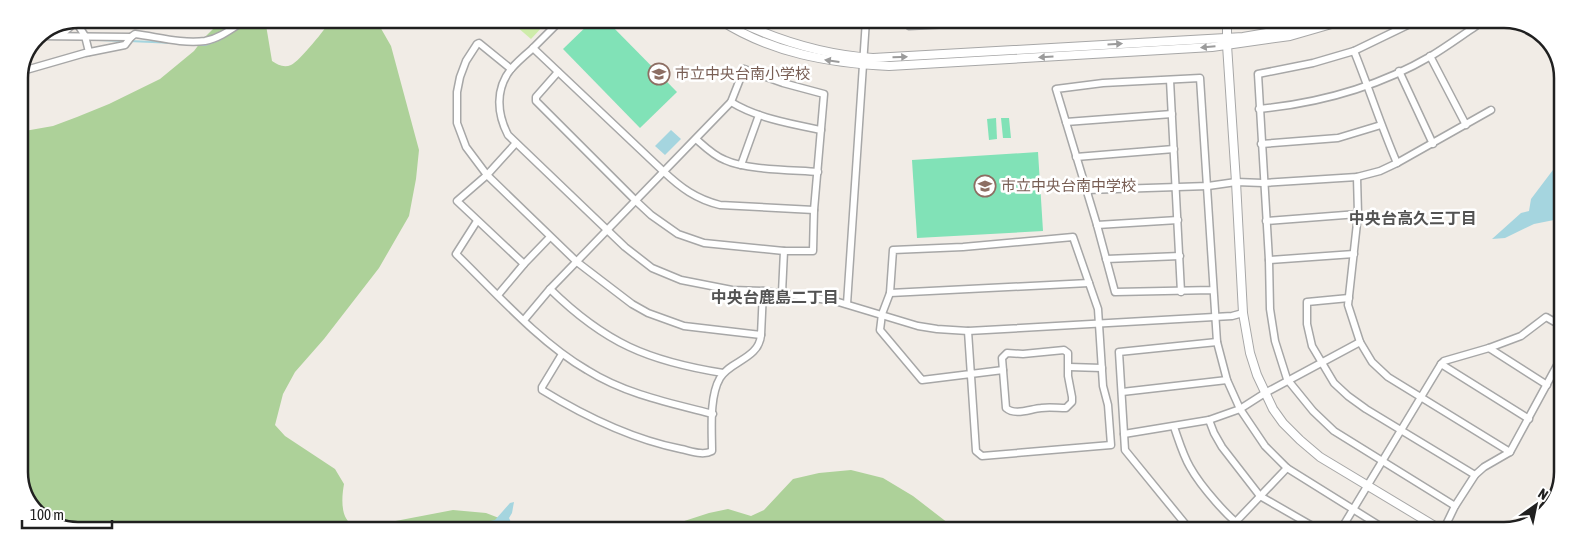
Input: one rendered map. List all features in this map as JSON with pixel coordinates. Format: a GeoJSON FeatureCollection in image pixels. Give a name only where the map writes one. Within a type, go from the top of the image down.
{"type":"FeatureCollection","features":[{"type":"Feature","properties":{"kind":"street"},"geometry":{"type":"LineString","coordinates":[[61,35],[69,28]]}},
{"type":"Feature","properties":{"kind":"street"},"geometry":{"type":"LineString","coordinates":[[80,28],[85,36],[89,52]]}},
{"type":"Feature","properties":{"kind":"street"},"geometry":{"type":"LineString","coordinates":[[28,69],[89,52],[125,45],[135,34],[163,39],[206,40],[226,33],[234,28]]}},
{"type":"Feature","properties":{"kind":"street"},"geometry":{"type":"LineString","coordinates":[[552,28],[511,69],[504,80],[500,93],[499,108],[501,122],[508,135],[607,232],[652,268],[681,280],[732,290],[810,296],[847,304],[918,326],[968,331],[1215,317],[1243,313]]}},
{"type":"Feature","properties":{"kind":"street"},"geometry":{"type":"LineString","coordinates":[[736,28],[771,45],[799,54],[824,60],[864,61]]}},
{"type":"Feature","properties":{"kind":"street"},"geometry":{"type":"LineString","coordinates":[[754,28],[792,44],[889,66],[1212,47],[1243,37],[1293,28]]}},
{"type":"Feature","properties":{"kind":"street"},"geometry":{"type":"LineString","coordinates":[[847,304],[866,28]]}},
{"type":"Feature","properties":{"kind":"street"},"geometry":{"type":"LineString","coordinates":[[1227,28],[1243,313],[1250,353],[1257,375],[1265,393],[1283,423],[1300,440],[1320,457],[1428,522]]}},
{"type":"Feature","properties":{"kind":"street"},"geometry":{"type":"LineString","coordinates":[[1226,41],[1290,36],[1318,28]]}},
{"type":"Feature","properties":{"kind":"street"},"geometry":{"type":"LineString","coordinates":[[1402,28],[1354,51],[1313,63],[1258,74],[1269,260],[1270,309],[1275,341],[1289,381],[1312,411],[1334,431],[1454,506]]}},
{"type":"Feature","properties":{"kind":"street"},"geometry":{"type":"LineString","coordinates":[[1259,109],[1317,101],[1368,85],[1430,56],[1469,28]]}},
{"type":"Feature","properties":{"kind":"street"},"geometry":{"type":"LineString","coordinates":[[50,35],[131,37]]}},
{"type":"Feature","properties":{"kind":"street"},"geometry":{"type":"LineString","coordinates":[[511,69],[479,43],[466,61],[460,77],[457,92],[457,123],[466,147],[487,175],[577,262],[632,304],[648,313],[684,326],[761,335]]}},
{"type":"Feature","properties":{"kind":"street"},"geometry":{"type":"LineString","coordinates":[[533,48],[682,189],[706,201],[720,204],[814,210]]}},
{"type":"Feature","properties":{"kind":"street"},"geometry":{"type":"LineString","coordinates":[[1354,51],[1397,163]]}},
{"type":"Feature","properties":{"kind":"street"},"geometry":{"type":"LineString","coordinates":[[1430,56],[1466,125]]}},
{"type":"Feature","properties":{"kind":"street"},"geometry":{"type":"LineString","coordinates":[[524,320],[550,289],[607,232],[636,202],[663,171],[731,102],[744,69],[783,84],[824,94],[814,210],[813,251],[784,251],[718,245],[690,239],[667,227],[636,202],[536,101],[536,97],[558,72]]}},
{"type":"Feature","properties":{"kind":"street"},"geometry":{"type":"LineString","coordinates":[[1399,71],[1432,144]]}},
{"type":"Feature","properties":{"kind":"street"},"geometry":{"type":"LineString","coordinates":[[1213,290],[1115,292],[1056,89],[1103,83],[1200,78],[1217,342],[1227,380],[1240,409],[1265,446],[1287,468],[1373,522]]}},
{"type":"Feature","properties":{"kind":"street"},"geometry":{"type":"LineString","coordinates":[[1170,80],[1181,292]]}},
{"type":"Feature","properties":{"kind":"street"},"geometry":{"type":"LineString","coordinates":[[731,102],[742,109],[794,125],[821,130]]}},
{"type":"Feature","properties":{"kind":"street"},"geometry":{"type":"LineString","coordinates":[[1086,190],[1208,186],[1236,182],[1263,183],[1357,176],[1380,171],[1397,163],[1491,110]]}},
{"type":"Feature","properties":{"kind":"street"},"geometry":{"type":"LineString","coordinates":[[741,166],[759,114]]}},
{"type":"Feature","properties":{"kind":"street"},"geometry":{"type":"LineString","coordinates":[[1066,122],[1172,114]]}},
{"type":"Feature","properties":{"kind":"street"},"geometry":{"type":"LineString","coordinates":[[1261,144],[1338,138],[1381,125]]}},
{"type":"Feature","properties":{"kind":"street"},"geometry":{"type":"LineString","coordinates":[[696,139],[718,157],[741,166],[818,172]]}},
{"type":"Feature","properties":{"kind":"street"},"geometry":{"type":"LineString","coordinates":[[516,143],[487,175],[457,201],[524,264]]}},
{"type":"Feature","properties":{"kind":"street"},"geometry":{"type":"LineString","coordinates":[[1076,157],[1174,149]]}},
{"type":"Feature","properties":{"kind":"street"},"geometry":{"type":"LineString","coordinates":[[1357,176],[1358,214],[1348,305],[1360,342],[1372,362],[1388,377],[1510,452]]}},
{"type":"Feature","properties":{"kind":"street"},"geometry":{"type":"LineString","coordinates":[[1266,221],[1358,214]]}},
{"type":"Feature","properties":{"kind":"street"},"geometry":{"type":"LineString","coordinates":[[1097,225],[1178,220]]}},
{"type":"Feature","properties":{"kind":"street"},"geometry":{"type":"LineString","coordinates":[[477,221],[456,254],[562,354],[588,371],[636,393],[713,414]]}},
{"type":"Feature","properties":{"kind":"street"},"geometry":{"type":"LineString","coordinates":[[498,295],[550,236]]}},
{"type":"Feature","properties":{"kind":"street"},"geometry":{"type":"LineString","coordinates":[[968,331],[971,374],[976,452],[982,456],[1111,445],[1108,405],[1103,386],[1098,309],[1074,238],[963,247],[893,250],[890,293],[882,314],[880,330],[922,380],[971,374],[1003,370]]}},
{"type":"Feature","properties":{"kind":"street"},"geometry":{"type":"LineString","coordinates":[[782,293],[784,251]]}},
{"type":"Feature","properties":{"kind":"street"},"geometry":{"type":"LineString","coordinates":[[1269,260],[1354,254]]}},
{"type":"Feature","properties":{"kind":"street"},"geometry":{"type":"LineString","coordinates":[[1106,258],[1180,256]]}},
{"type":"Feature","properties":{"kind":"street"},"geometry":{"type":"LineString","coordinates":[[890,293],[1089,284]]}},
{"type":"Feature","properties":{"kind":"street"},"geometry":{"type":"LineString","coordinates":[[550,289],[573,312],[631,349],[694,368],[723,373]]}},
{"type":"Feature","properties":{"kind":"street"},"geometry":{"type":"LineString","coordinates":[[562,354],[542,390],[600,422],[635,436],[669,446],[709,453],[712,451],[714,390],[723,373],[743,361],[760,342],[763,291]]}},
{"type":"Feature","properties":{"kind":"street"},"geometry":{"type":"LineString","coordinates":[[1349,298],[1307,302],[1307,324],[1312,346],[1334,383],[1348,396],[1401,432],[1475,475]]}},
{"type":"Feature","properties":{"kind":"street"},"geometry":{"type":"LineString","coordinates":[[1345,522],[1444,361],[1489,348],[1521,336],[1546,317],[1554,321]]}},
{"type":"Feature","properties":{"kind":"street"},"geometry":{"type":"LineString","coordinates":[[1184,522],[1125,450],[1119,352],[1217,342]]}},
{"type":"Feature","properties":{"kind":"street"},"geometry":{"type":"LineString","coordinates":[[1124,434],[1209,420],[1240,409],[1265,393],[1360,342]]}},
{"type":"Feature","properties":{"kind":"street"},"geometry":{"type":"LineString","coordinates":[[1489,348],[1547,384]]}},
{"type":"Feature","properties":{"kind":"street"},"geometry":{"type":"LineString","coordinates":[[1064,350],[1068,353],[1068,376],[1072,402],[1066,408],[1009,411],[1006,408],[1003,370],[1002,358],[1007,353],[1023,354],[1064,350]]}},
{"type":"Feature","properties":{"kind":"street"},"geometry":{"type":"LineString","coordinates":[[1441,364],[1528,419]]}},
{"type":"Feature","properties":{"kind":"street"},"geometry":{"type":"LineString","coordinates":[[1069,367],[1102,368]]}},
{"type":"Feature","properties":{"kind":"street"},"geometry":{"type":"LineString","coordinates":[[1447,522],[1454,506],[1475,475],[1484,467],[1510,452],[1554,372]]}},
{"type":"Feature","properties":{"kind":"street"},"geometry":{"type":"LineString","coordinates":[[1122,392],[1227,380]]}},
{"type":"Feature","properties":{"kind":"street"},"geometry":{"type":"LineString","coordinates":[[1209,420],[1222,447],[1260,496],[1305,522]]}},
{"type":"Feature","properties":{"kind":"street"},"geometry":{"type":"LineString","coordinates":[[1174,427],[1191,469],[1236,521],[1287,468]]}},
{"type":"Feature","properties":{"kind":"green space"},"geometry":{"type":"Polygon","coordinates":[[[214,28],[266,28],[272,61],[283,66],[291,65],[300,58],[325,28],[381,28],[391,46],[419,150],[409,216],[379,268],[324,339],[295,372],[283,394],[275,425],[285,436],[335,469],[344,484],[343,510],[349,522],[71,522],[61,520],[44,510],[34,498],[28,483],[28,130],[53,126],[77,117],[109,104],[160,79],[194,51],[214,28]]]}},
{"type":"Feature","properties":{"kind":"green space"},"geometry":{"type":"Polygon","coordinates":[[[518,28],[541,28],[531,39],[518,28]]]}},
{"type":"Feature","properties":{"kind":"green space"},"geometry":{"type":"Polygon","coordinates":[[[585,28],[614,28],[677,92],[640,128],[563,49],[585,28]]]}},
{"type":"Feature","properties":{"kind":"green space"},"geometry":{"type":"Polygon","coordinates":[[[996,118],[997,139],[989,140],[987,119],[996,118]]]}},
{"type":"Feature","properties":{"kind":"green space"},"geometry":{"type":"Polygon","coordinates":[[[1001,118],[1009,118],[1011,138],[1003,138],[1001,118]]]}},
{"type":"Feature","properties":{"kind":"green space"},"geometry":{"type":"Polygon","coordinates":[[[1038,152],[1043,231],[917,238],[912,160],[1038,152]]]}},
{"type":"Feature","properties":{"kind":"green space"},"geometry":{"type":"Polygon","coordinates":[[[851,470],[883,478],[913,496],[947,522],[681,522],[728,509],[751,516],[764,510],[793,479],[819,473],[851,470]]]}},
{"type":"Feature","properties":{"kind":"green space"},"geometry":{"type":"Polygon","coordinates":[[[453,510],[486,513],[509,522],[390,522],[453,510]]]}},
{"type":"Feature","properties":{"kind":"water"},"geometry":{"type":"Polygon","coordinates":[[[671,130],[681,139],[665,155],[655,146],[671,130]]]}},
{"type":"Feature","properties":{"kind":"water"},"geometry":{"type":"Polygon","coordinates":[[[1553,170],[1553,220],[1534,224],[1505,238],[1492,239],[1521,213],[1529,211],[1531,199],[1553,170]]]}},
{"type":"Feature","properties":{"kind":"water"},"geometry":{"type":"Polygon","coordinates":[[[514,502],[509,518],[511,522],[490,522],[495,520],[510,503],[514,502]]]}},
{"type":"Feature","properties":{"kind":"waterway"},"geometry":{"type":"LineString","coordinates":[[197,45],[205,45],[221,39]]}},
{"type":"Feature","properties":{"kind":"waterway"},"geometry":{"type":"LineString","coordinates":[[99,40],[125,41]]}},
{"type":"Feature","properties":{"kind":"waterway"},"geometry":{"type":"LineString","coordinates":[[129,41],[175,43]]}},
{"type":"Feature","properties":{"kind":"place","name":"市立中央台南小学校"},"geometry":{"type":"Point","coordinates":[659,74]}},
{"type":"Feature","properties":{"kind":"place","name":"市立中央台南中学校"},"geometry":{"type":"Point","coordinates":[985,186]}},
{"type":"Feature","properties":{"kind":"district","name":"中央台高久三丁目"},"geometry":{"type":"Point","coordinates":[1413,218]}},
{"type":"Feature","properties":{"kind":"district","name":"中央台鹿島二丁目"},"geometry":{"type":"Point","coordinates":[775,297]}}]}
